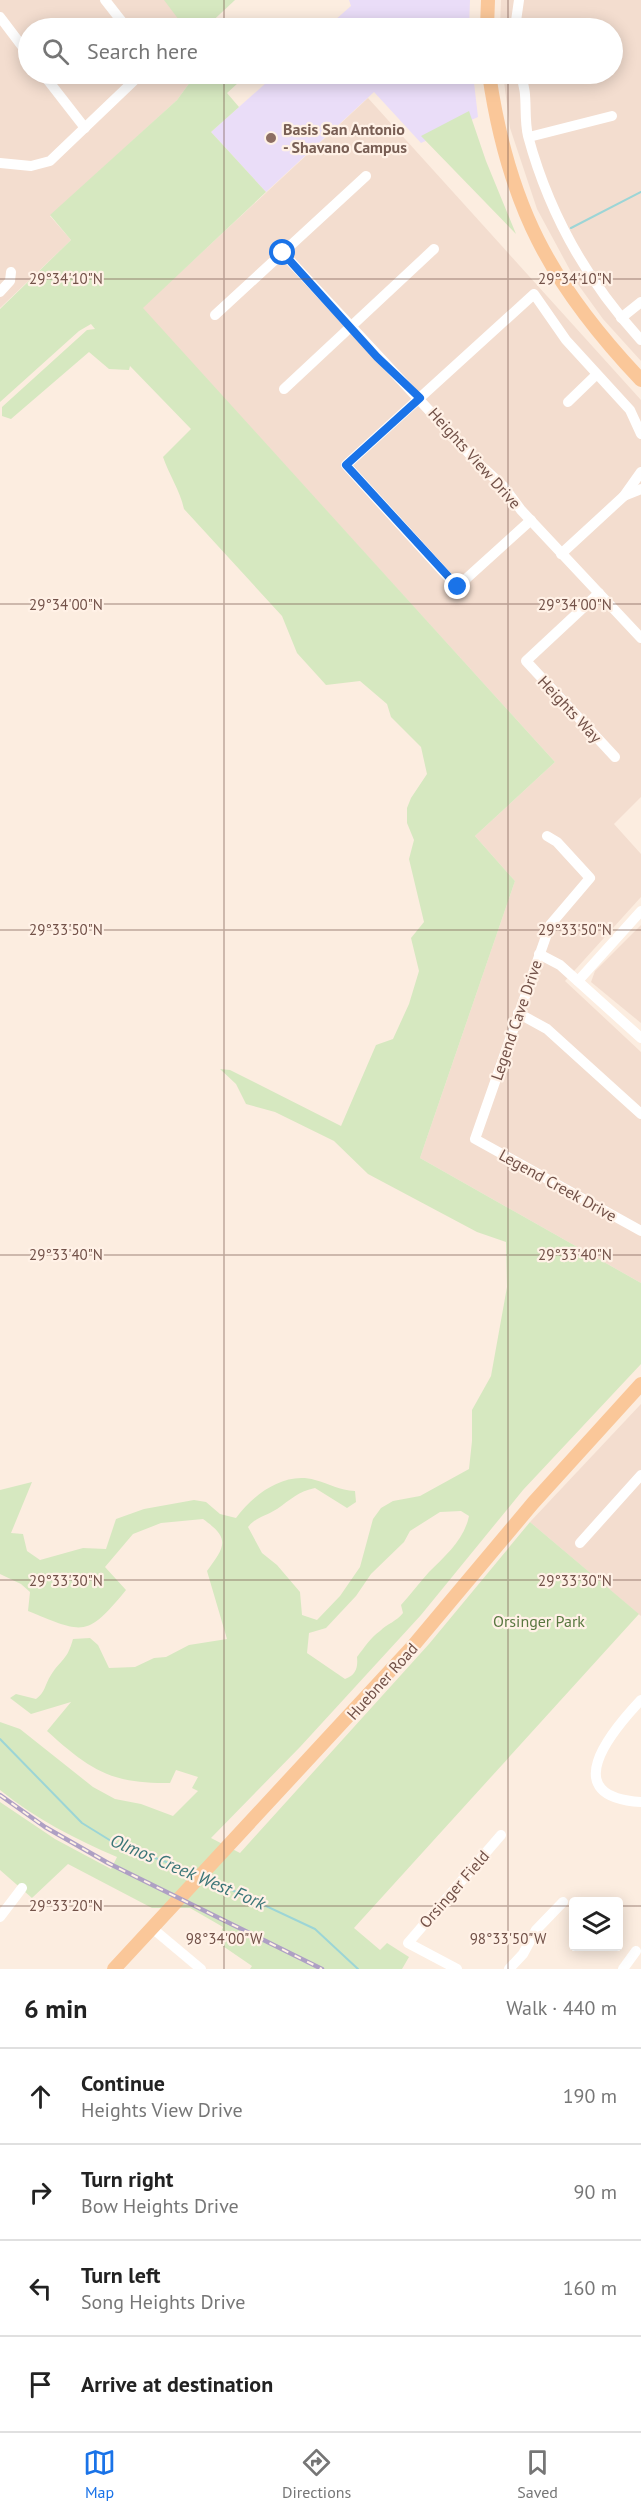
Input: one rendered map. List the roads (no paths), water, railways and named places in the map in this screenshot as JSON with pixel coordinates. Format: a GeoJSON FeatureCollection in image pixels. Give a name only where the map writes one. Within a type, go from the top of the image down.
{"type":"FeatureCollection","features":[{"type":"Feature","properties":{"kind":"main road"},"geometry":{"type":"LineString","coordinates":[[487,18],[488,0]]}},
{"type":"Feature","properties":{"kind":"main road"},"geometry":{"type":"LineString","coordinates":[[491,84],[497,123],[526,220],[577,307],[609,347],[641,380]]}},
{"type":"Feature","properties":{"kind":"main road","name":"Huebner Road"},"geometry":{"type":"LineString","coordinates":[[114,1969],[413,1646],[533,1503],[641,1384]]}},
{"type":"Feature","properties":{"kind":"street"},"geometry":{"type":"LineString","coordinates":[[105,0],[119,18]]}},
{"type":"Feature","properties":{"kind":"street"},"geometry":{"type":"LineString","coordinates":[[516,18],[519,0]]}},
{"type":"Feature","properties":{"kind":"street"},"geometry":{"type":"LineString","coordinates":[[0,17],[18,41]]}},
{"type":"Feature","properties":{"kind":"street"},"geometry":{"type":"LineString","coordinates":[[51,84],[85,128]]}},
{"type":"Feature","properties":{"kind":"street"},"geometry":{"type":"LineString","coordinates":[[0,163],[31,166],[45,164],[131,84]]}},
{"type":"Feature","properties":{"kind":"street"},"geometry":{"type":"LineString","coordinates":[[523,84],[527,98],[524,115],[529,137],[545,189],[557,218],[586,271],[621,318],[641,340]]}},
{"type":"Feature","properties":{"kind":"street"},"geometry":{"type":"LineString","coordinates":[[529,137],[612,116]]}},
{"type":"Feature","properties":{"kind":"street"},"geometry":{"type":"LineString","coordinates":[[214,315],[366,176]]}},
{"type":"Feature","properties":{"kind":"street"},"geometry":{"type":"LineString","coordinates":[[284,388],[434,249]]}},
{"type":"Feature","properties":{"kind":"street","name":"Heights View Drive"},"geometry":{"type":"LineString","coordinates":[[283,253],[477,462],[504,487],[561,554],[641,638]]}},
{"type":"Feature","properties":{"kind":"street"},"geometry":{"type":"LineString","coordinates":[[0,292],[10,280],[11,272]]}},
{"type":"Feature","properties":{"kind":"street"},"geometry":{"type":"LineString","coordinates":[[531,520],[458,587],[346,465],[534,294],[566,340],[630,410],[641,434]]}},
{"type":"Feature","properties":{"kind":"street"},"geometry":{"type":"LineString","coordinates":[[621,318],[641,302]]}},
{"type":"Feature","properties":{"kind":"street"},"geometry":{"type":"LineString","coordinates":[[568,402],[596,375]]}},
{"type":"Feature","properties":{"kind":"street"},"geometry":{"type":"LineString","coordinates":[[561,554],[624,496],[641,472]]}},
{"type":"Feature","properties":{"kind":"street"},"geometry":{"type":"LineString","coordinates":[[624,496],[641,489]]}},
{"type":"Feature","properties":{"kind":"street","name":"Heights Way"},"geometry":{"type":"LineString","coordinates":[[599,593],[526,661],[615,757]]}},
{"type":"Feature","properties":{"kind":"street","name":"Legend Cave Drive"},"geometry":{"type":"LineString","coordinates":[[475,1139],[550,925],[590,878],[557,842],[547,836]]}},
{"type":"Feature","properties":{"kind":"street"},"geometry":{"type":"LineString","coordinates":[[578,981],[641,911]]}},
{"type":"Feature","properties":{"kind":"street"},"geometry":{"type":"LineString","coordinates":[[539,954],[552,959],[641,1038]]}},
{"type":"Feature","properties":{"kind":"street"},"geometry":{"type":"LineString","coordinates":[[518,1013],[547,1029],[641,1114]]}},
{"type":"Feature","properties":{"kind":"street","name":"Legend Creek Drive"},"geometry":{"type":"LineString","coordinates":[[475,1139],[641,1230]]}},
{"type":"Feature","properties":{"kind":"street"},"geometry":{"type":"LineString","coordinates":[[580,1543],[641,1475]]}},
{"type":"Feature","properties":{"kind":"street"},"geometry":{"type":"LineString","coordinates":[[641,1700],[602,1749],[596,1766],[600,1787],[606,1794],[620,1801],[641,1802]]}},
{"type":"Feature","properties":{"kind":"street","name":"Orsinger Field"},"geometry":{"type":"LineString","coordinates":[[457,1969],[408,1942],[501,1835]]}},
{"type":"Feature","properties":{"kind":"street"},"geometry":{"type":"LineString","coordinates":[[0,1917],[22,1888]]}},
{"type":"Feature","properties":{"kind":"street"},"geometry":{"type":"LineString","coordinates":[[509,1969],[523,1954],[536,1930],[563,1902]]}},
{"type":"Feature","properties":{"kind":"street"},"geometry":{"type":"LineString","coordinates":[[152,1928],[201,1969]]}},
{"type":"Feature","properties":{"kind":"street"},"geometry":{"type":"LineString","coordinates":[[623,1969],[636,1951]]}},
{"type":"Feature","properties":{"kind":"waterway"},"geometry":{"type":"LineString","coordinates":[[571,228],[641,192]]}},
{"type":"Feature","properties":{"kind":"waterway","name":"Olmos Creek West Fork"},"geometry":{"type":"LineString","coordinates":[[0,1739],[82,1823],[116,1844],[197,1873]]}},
{"type":"Feature","properties":{"kind":"waterway","name":"Olmos Creek West Fork"},"geometry":{"type":"LineString","coordinates":[[204,1877],[315,1929],[358,1969]]}},
{"type":"Feature","properties":{"kind":"railway"},"geometry":{"type":"LineString","coordinates":[[0,1795],[45,1827],[108,1863],[322,1969]]}},
{"type":"Feature","properties":{"kind":"place","name":"Basis San Antonio - Shavano Campus"},"geometry":{"type":"Point","coordinates":[271,138]}},
{"type":"Feature","properties":{"kind":"park label","name":"Orsinger Park"},"geometry":{"type":"Point","coordinates":[539,1621]}}]}
